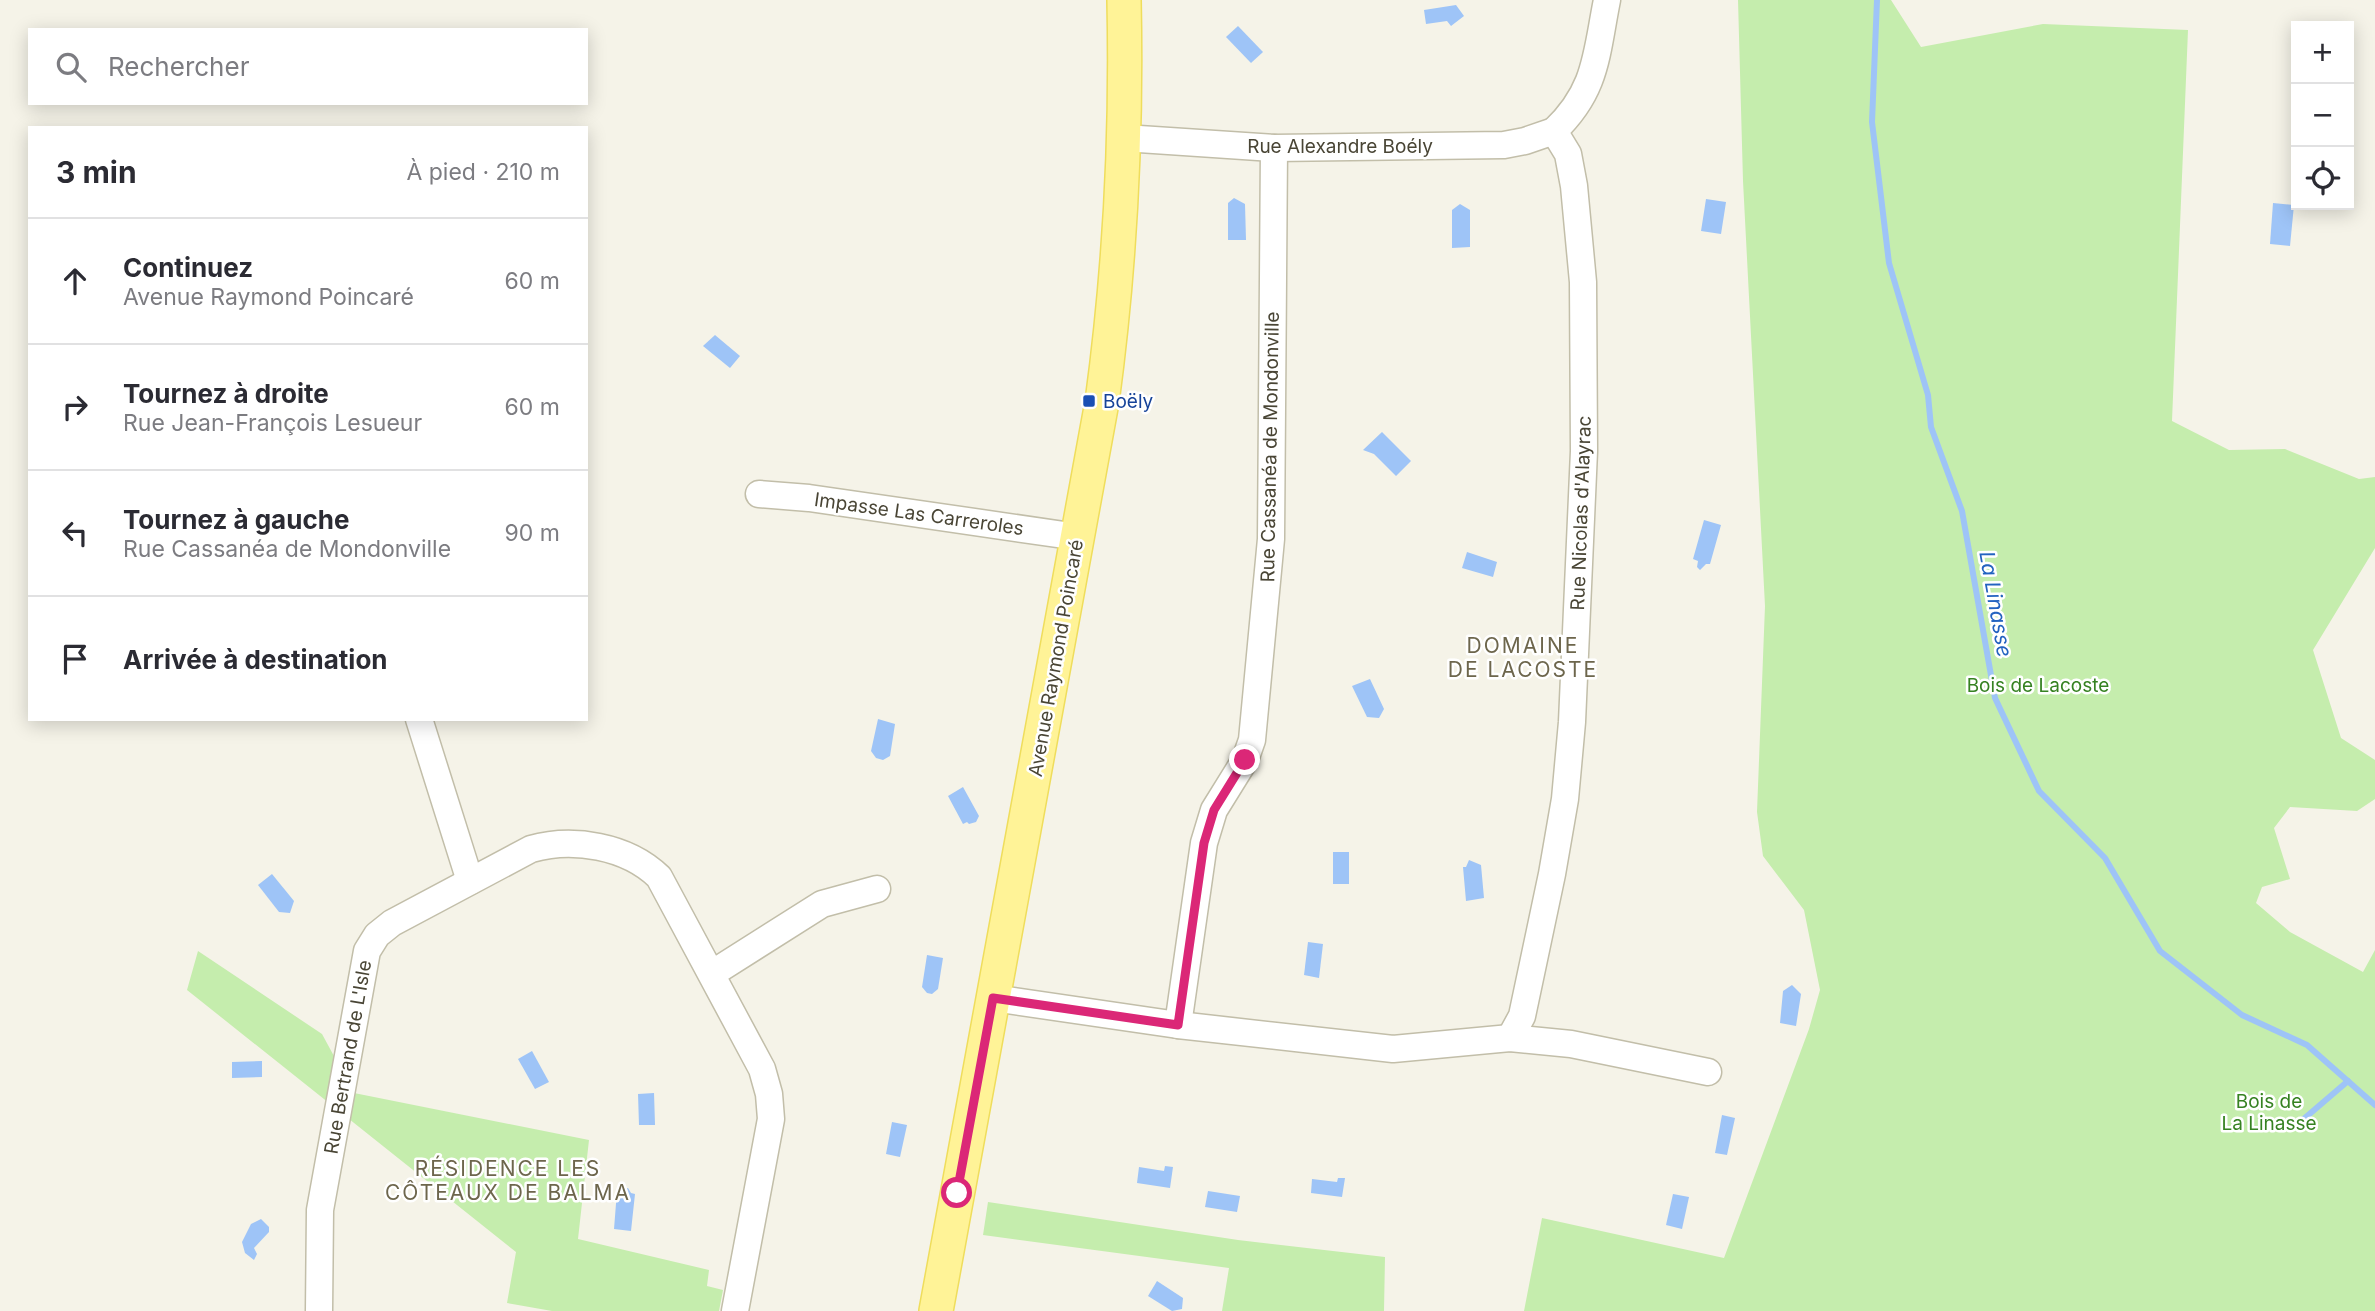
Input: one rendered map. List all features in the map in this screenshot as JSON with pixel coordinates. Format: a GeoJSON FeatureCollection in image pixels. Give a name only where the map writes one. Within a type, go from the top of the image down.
{"type":"FeatureCollection","features":[{"type":"Feature","properties":{"kind":"main road","name":"Avenue Raymond Poincaré"},"geometry":{"type":"LineString","coordinates":[[936,1311],[1078,537],[1115,298],[1124,138],[1124,0]]}},
{"type":"Feature","properties":{"kind":"street"},"geometry":{"type":"LineString","coordinates":[[1554,131],[1574,112],[1590,85],[1607,0]]}},
{"type":"Feature","properties":{"kind":"street","name":"Rue Alexandre Boély"},"geometry":{"type":"LineString","coordinates":[[1124,138],[1274,148],[1504,145],[1554,131]]}},
{"type":"Feature","properties":{"kind":"street","name":"Rue Nicolas d'Alayrac"},"geometry":{"type":"LineString","coordinates":[[1510,1038],[1522,1016],[1552,874],[1565,799],[1573,709],[1584,451],[1583,282],[1574,186],[1568,154],[1554,131]]}},
{"type":"Feature","properties":{"kind":"street","name":"Rue Cassanéa de Mondonville"},"geometry":{"type":"LineString","coordinates":[[1178,1025],[1204,843],[1214,810],[1245,760],[1252,740],[1271,539],[1274,148]]}},
{"type":"Feature","properties":{"kind":"street","name":"Impasse Las Carreroles"},"geometry":{"type":"LineString","coordinates":[[759,494],[809,498],[1078,537]]}},
{"type":"Feature","properties":{"kind":"street"},"geometry":{"type":"LineString","coordinates":[[420,721],[470,881]]}},
{"type":"Feature","properties":{"kind":"street","name":"Rue Bertrand de L'Isle"},"geometry":{"type":"LineString","coordinates":[[319,1311],[320,1210],[367,951],[377,936],[392,923],[531,849],[553,843],[626,854],[645,863],[659,877],[713,973],[762,1069],[771,1119],[735,1311]]}},
{"type":"Feature","properties":{"kind":"street"},"geometry":{"type":"LineString","coordinates":[[713,973],[822,904],[877,889]]}},
{"type":"Feature","properties":{"kind":"street"},"geometry":{"type":"LineString","coordinates":[[993,998],[1178,1025],[1393,1049],[1510,1038],[1571,1044],[1708,1072]]}},
{"type":"Feature","properties":{"kind":"green space","name":"Bois de Lacoste"},"geometry":{"type":"Polygon","coordinates":[[[1738,0],[1891,0],[1921,47],[2043,24],[2188,30],[2172,421],[2229,450],[2285,449],[2359,479],[2375,477],[2375,548],[2313,650],[2341,738],[2375,760],[2375,799],[2357,811],[2290,807],[2274,828],[2290,879],[2262,887],[2256,903],[2290,932],[2363,972],[2375,950],[2375,1311],[1524,1311],[1542,1218],[1724,1258],[1809,1029],[1820,990],[1804,910],[1763,856],[1757,812],[1765,606],[1743,181],[1738,0]]]}},
{"type":"Feature","properties":{"kind":"green space"},"geometry":{"type":"Polygon","coordinates":[[[198,951],[322,1034],[354,1093],[589,1140],[578,1239],[709,1270],[707,1286],[723,1290],[719,1311],[552,1311],[507,1303],[516,1252],[187,990],[198,951]]]}},
{"type":"Feature","properties":{"kind":"green space"},"geometry":{"type":"Polygon","coordinates":[[[988,1202],[1238,1240],[1385,1257],[1384,1311],[1222,1311],[1229,1268],[983,1235],[988,1202]]]}},
{"type":"Feature","properties":{"kind":"water"},"geometry":{"type":"Polygon","coordinates":[[[1456,5],[1464,16],[1451,26],[1447,21],[1426,24],[1424,10],[1456,5]]]}},
{"type":"Feature","properties":{"kind":"water"},"geometry":{"type":"Polygon","coordinates":[[[1238,26],[1263,52],[1251,63],[1226,37],[1238,26]]]}},
{"type":"Feature","properties":{"kind":"water"},"geometry":{"type":"Polygon","coordinates":[[[1234,198],[1245,204],[1246,240],[1228,240],[1228,203],[1234,198]]]}},
{"type":"Feature","properties":{"kind":"water"},"geometry":{"type":"Polygon","coordinates":[[[1706,199],[1726,202],[1721,234],[1701,231],[1706,199]]]}},
{"type":"Feature","properties":{"kind":"water"},"geometry":{"type":"Polygon","coordinates":[[[2273,203],[2291,205],[2291,210],[2294,210],[2290,246],[2270,244],[2273,203]]]}},
{"type":"Feature","properties":{"kind":"water"},"geometry":{"type":"Polygon","coordinates":[[[1460,204],[1470,210],[1470,247],[1452,248],[1452,210],[1460,204]]]}},
{"type":"Feature","properties":{"kind":"water"},"geometry":{"type":"Polygon","coordinates":[[[715,335],[740,356],[730,368],[703,346],[715,335]]]}},
{"type":"Feature","properties":{"kind":"water"},"geometry":{"type":"Polygon","coordinates":[[[1382,432],[1411,461],[1396,476],[1374,454],[1363,450],[1382,432]]]}},
{"type":"Feature","properties":{"kind":"water"},"geometry":{"type":"Polygon","coordinates":[[[1704,520],[1721,525],[1710,564],[1700,570],[1697,567],[1698,561],[1693,559],[1704,520]]]}},
{"type":"Feature","properties":{"kind":"water"},"geometry":{"type":"Polygon","coordinates":[[[1467,552],[1497,562],[1493,577],[1462,568],[1467,552]]]}},
{"type":"Feature","properties":{"kind":"water"},"geometry":{"type":"Polygon","coordinates":[[[1370,679],[1384,709],[1379,718],[1367,717],[1352,686],[1370,679]]]}},
{"type":"Feature","properties":{"kind":"water"},"geometry":{"type":"Polygon","coordinates":[[[878,719],[895,724],[890,756],[883,760],[876,758],[871,751],[878,719]]]}},
{"type":"Feature","properties":{"kind":"water"},"geometry":{"type":"Polygon","coordinates":[[[963,787],[979,816],[976,822],[969,824],[963,824],[948,796],[963,787]]]}},
{"type":"Feature","properties":{"kind":"water"},"geometry":{"type":"Polygon","coordinates":[[[1333,852],[1349,852],[1349,884],[1333,884],[1333,852]]]}},
{"type":"Feature","properties":{"kind":"water"},"geometry":{"type":"Polygon","coordinates":[[[1469,860],[1481,865],[1484,898],[1466,901],[1463,867],[1466,867],[1469,860]]]}},
{"type":"Feature","properties":{"kind":"water"},"geometry":{"type":"Polygon","coordinates":[[[272,874],[294,901],[290,913],[279,912],[258,885],[272,874]]]}},
{"type":"Feature","properties":{"kind":"water"},"geometry":{"type":"Polygon","coordinates":[[[1308,942],[1323,944],[1319,978],[1304,975],[1308,942]]]}},
{"type":"Feature","properties":{"kind":"water"},"geometry":{"type":"Polygon","coordinates":[[[927,955],[943,958],[938,989],[932,994],[922,987],[927,955]]]}},
{"type":"Feature","properties":{"kind":"water"},"geometry":{"type":"Polygon","coordinates":[[[1792,985],[1801,994],[1796,1026],[1780,1023],[1783,991],[1792,985]]]}},
{"type":"Feature","properties":{"kind":"water"},"geometry":{"type":"Polygon","coordinates":[[[532,1051],[549,1082],[535,1089],[518,1059],[532,1051]]]}},
{"type":"Feature","properties":{"kind":"water"},"geometry":{"type":"Polygon","coordinates":[[[262,1061],[262,1077],[232,1078],[232,1062],[262,1061]]]}},
{"type":"Feature","properties":{"kind":"water"},"geometry":{"type":"Polygon","coordinates":[[[654,1093],[655,1125],[639,1125],[638,1094],[654,1093]]]}},
{"type":"Feature","properties":{"kind":"water"},"geometry":{"type":"Polygon","coordinates":[[[1722,1115],[1735,1118],[1727,1155],[1715,1153],[1722,1115]]]}},
{"type":"Feature","properties":{"kind":"water"},"geometry":{"type":"Polygon","coordinates":[[[892,1122],[907,1125],[900,1157],[886,1154],[892,1122]]]}},
{"type":"Feature","properties":{"kind":"water"},"geometry":{"type":"Polygon","coordinates":[[[1165,1166],[1173,1167],[1170,1188],[1137,1183],[1139,1167],[1164,1171],[1165,1166]]]}},
{"type":"Feature","properties":{"kind":"water"},"geometry":{"type":"Polygon","coordinates":[[[1338,1178],[1345,1178],[1342,1197],[1311,1193],[1312,1179],[1337,1182],[1338,1178]]]}},
{"type":"Feature","properties":{"kind":"water"},"geometry":{"type":"Polygon","coordinates":[[[628,1188],[635,1194],[631,1231],[614,1229],[617,1191],[628,1188]]]}},
{"type":"Feature","properties":{"kind":"water"},"geometry":{"type":"Polygon","coordinates":[[[1208,1191],[1240,1196],[1237,1212],[1205,1207],[1208,1191]]]}},
{"type":"Feature","properties":{"kind":"water"},"geometry":{"type":"Polygon","coordinates":[[[1673,1194],[1689,1197],[1682,1229],[1666,1225],[1673,1194]]]}},
{"type":"Feature","properties":{"kind":"water"},"geometry":{"type":"Polygon","coordinates":[[[261,1219],[269,1227],[269,1232],[254,1248],[257,1254],[254,1260],[245,1253],[242,1242],[251,1224],[261,1219]]]}},
{"type":"Feature","properties":{"kind":"water"},"geometry":{"type":"Polygon","coordinates":[[[1157,1281],[1183,1298],[1182,1309],[1172,1311],[1148,1296],[1157,1281]]]}},
{"type":"Feature","properties":{"kind":"waterway","name":"La Linasse"},"geometry":{"type":"LineString","coordinates":[[1877,0],[1872,122],[1889,263],[1928,395],[1931,427],[1962,511],[1995,698],[2039,791],[2105,858],[2160,951],[2242,1015],[2307,1045],[2375,1105]]}},
{"type":"Feature","properties":{"kind":"waterway"},"geometry":{"type":"LineString","coordinates":[[2299,1123],[2348,1081]]}},
{"type":"Feature","properties":{"kind":"place","name":"Boëly"},"geometry":{"type":"Point","coordinates":[1089,401]}},
{"type":"Feature","properties":{"kind":"district","name":"DOMAINE DE LACOSTE"},"geometry":{"type":"Point","coordinates":[1523,657]}},
{"type":"Feature","properties":{"kind":"district","name":"RÉSIDENCE LES CÔTEAUX DE BALMA"},"geometry":{"type":"Point","coordinates":[508,1180]}},
{"type":"Feature","properties":{"kind":"route"},"geometry":{"type":"LineString","coordinates":[[957,1193],[993,998],[1178,1025],[1204,843],[1214,810],[1245,760]]}},
{"type":"Feature","properties":{"kind":"park label","name":"Bois de La Linasse"},"geometry":{"type":"Point","coordinates":[2269,1112]}}]}
